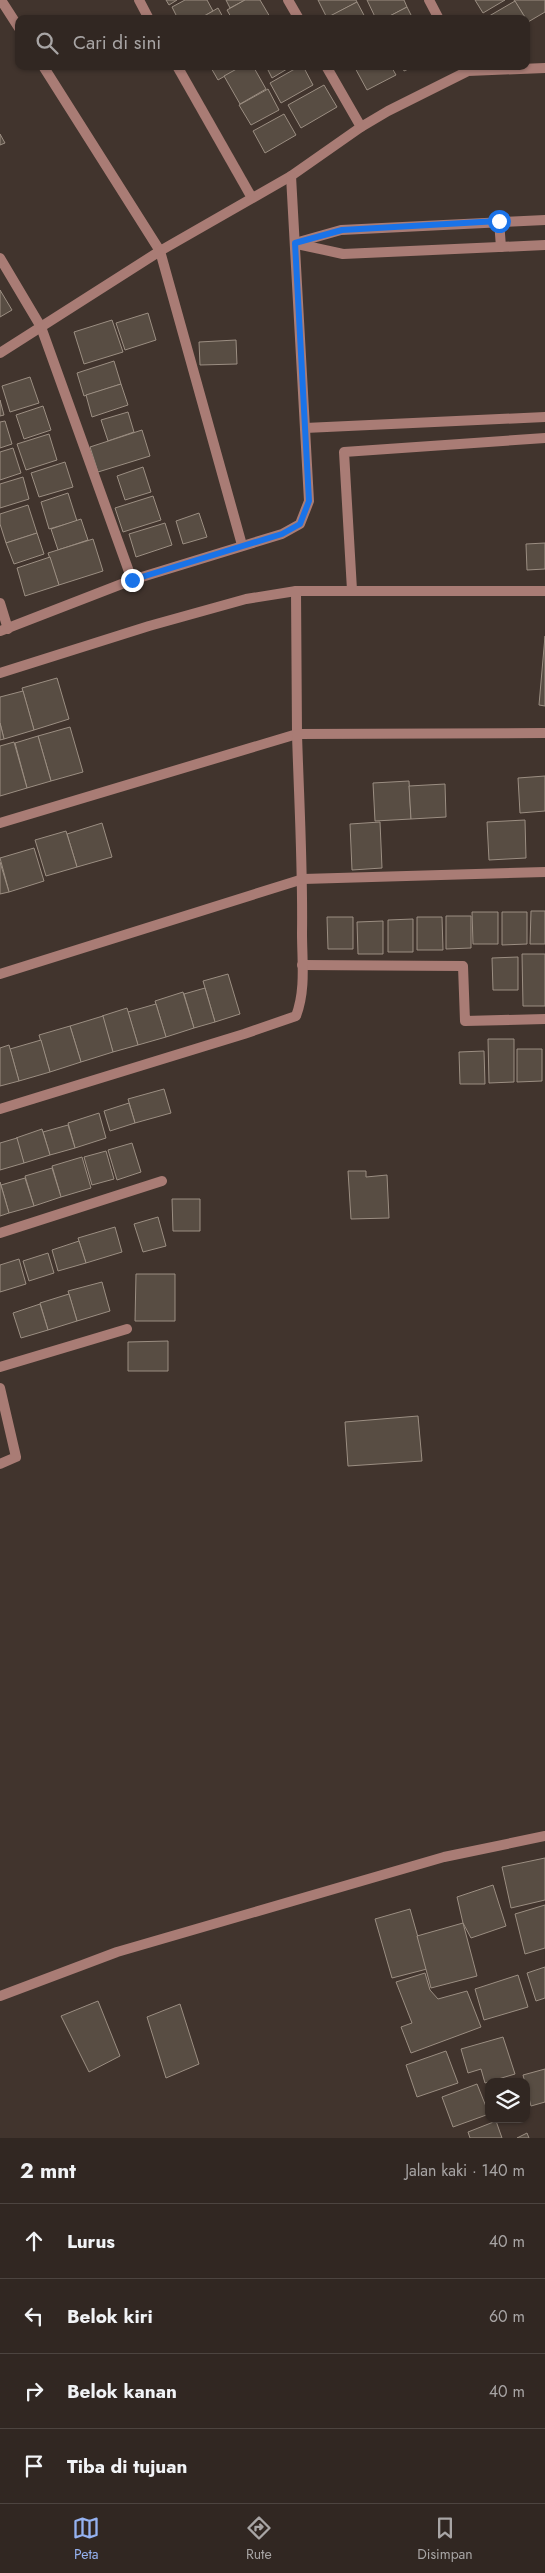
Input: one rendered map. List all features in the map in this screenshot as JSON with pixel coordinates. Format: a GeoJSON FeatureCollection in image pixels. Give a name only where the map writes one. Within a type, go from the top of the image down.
{"type":"FeatureCollection","features":[{"type":"Feature","properties":{"kind":"street"},"geometry":{"type":"LineString","coordinates":[[1,0],[15,22]]}},
{"type":"Feature","properties":{"kind":"street"},"geometry":{"type":"LineString","coordinates":[[138,0],[147,15]]}},
{"type":"Feature","properties":{"kind":"street"},"geometry":{"type":"LineString","coordinates":[[288,0],[297,15]]}},
{"type":"Feature","properties":{"kind":"street"},"geometry":{"type":"LineString","coordinates":[[429,0],[437,15]]}},
{"type":"Feature","properties":{"kind":"street"},"geometry":{"type":"LineString","coordinates":[[530,68],[545,68]]}},
{"type":"Feature","properties":{"kind":"street"},"geometry":{"type":"LineString","coordinates":[[46,70],[160,251],[242,545]]}},
{"type":"Feature","properties":{"kind":"street"},"geometry":{"type":"LineString","coordinates":[[178,70],[252,198]]}},
{"type":"Feature","properties":{"kind":"street"},"geometry":{"type":"LineString","coordinates":[[328,70],[360,126]]}},
{"type":"Feature","properties":{"kind":"street"},"geometry":{"type":"LineString","coordinates":[[0,353],[160,251],[291,176],[360,126],[465,70]]}},
{"type":"Feature","properties":{"kind":"street"},"geometry":{"type":"LineString","coordinates":[[0,603],[4,630],[132,580],[282,534],[300,524],[309,501],[291,176]]}},
{"type":"Feature","properties":{"kind":"street"},"geometry":{"type":"LineString","coordinates":[[295,243],[342,230],[545,220]]}},
{"type":"Feature","properties":{"kind":"street"},"geometry":{"type":"LineString","coordinates":[[499,221],[501,247]]}},
{"type":"Feature","properties":{"kind":"street"},"geometry":{"type":"LineString","coordinates":[[295,243],[343,254],[545,245]]}},
{"type":"Feature","properties":{"kind":"street"},"geometry":{"type":"LineString","coordinates":[[0,258],[41,327],[132,580]]}},
{"type":"Feature","properties":{"kind":"street"},"geometry":{"type":"LineString","coordinates":[[305,428],[545,417]]}},
{"type":"Feature","properties":{"kind":"street"},"geometry":{"type":"LineString","coordinates":[[352,590],[344,452],[545,438]]}},
{"type":"Feature","properties":{"kind":"street"},"geometry":{"type":"LineString","coordinates":[[0,674],[149,626],[246,599],[296,591],[545,591]]}},
{"type":"Feature","properties":{"kind":"street"},"geometry":{"type":"LineString","coordinates":[[0,1109],[244,1034],[296,1016],[302,999],[302,879],[296,734],[296,591]]}},
{"type":"Feature","properties":{"kind":"street"},"geometry":{"type":"LineString","coordinates":[[0,823],[296,734],[545,733]]}},
{"type":"Feature","properties":{"kind":"street"},"geometry":{"type":"LineString","coordinates":[[0,974],[302,879],[545,872]]}},
{"type":"Feature","properties":{"kind":"street"},"geometry":{"type":"LineString","coordinates":[[302,965],[463,966],[465,1021],[545,1019]]}},
{"type":"Feature","properties":{"kind":"street"},"geometry":{"type":"LineString","coordinates":[[0,1233],[162,1181]]}},
{"type":"Feature","properties":{"kind":"street"},"geometry":{"type":"LineString","coordinates":[[0,1367],[127,1329]]}},
{"type":"Feature","properties":{"kind":"street"},"geometry":{"type":"LineString","coordinates":[[0,1388],[16,1457],[0,1464]]}},
{"type":"Feature","properties":{"kind":"street"},"geometry":{"type":"LineString","coordinates":[[0,1996],[117,1952],[444,1857],[545,1836]]}},
{"type":"Feature","properties":{"kind":"building"},"geometry":{"type":"Polygon","coordinates":[[[166,0],[177,0],[169,5],[166,0]]]}},
{"type":"Feature","properties":{"kind":"building"},"geometry":{"type":"Polygon","coordinates":[[[185,0],[207,0],[213,11],[206,15],[176,15],[172,7],[185,0]]]}},
{"type":"Feature","properties":{"kind":"building"},"geometry":{"type":"Polygon","coordinates":[[[226,0],[245,0],[230,8],[226,0]]]}},
{"type":"Feature","properties":{"kind":"building"},"geometry":{"type":"Polygon","coordinates":[[[245,0],[260,0],[269,15],[230,15],[227,10],[245,0]]]}},
{"type":"Feature","properties":{"kind":"building"},"geometry":{"type":"Polygon","coordinates":[[[318,0],[356,0],[357,2],[333,15],[326,15],[318,0]]]}},
{"type":"Feature","properties":{"kind":"building"},"geometry":{"type":"Polygon","coordinates":[[[367,0],[404,0],[407,7],[392,15],[374,15],[367,0]]]}},
{"type":"Feature","properties":{"kind":"building"},"geometry":{"type":"Polygon","coordinates":[[[475,0],[505,0],[483,13],[475,0]]]}},
{"type":"Feature","properties":{"kind":"building"},"geometry":{"type":"Polygon","coordinates":[[[514,0],[545,0],[545,12],[530,21],[530,15],[524,15],[514,0]]]}},
{"type":"Feature","properties":{"kind":"building"},"geometry":{"type":"Polygon","coordinates":[[[515,1],[524,15],[491,15],[515,1]]]}},
{"type":"Feature","properties":{"kind":"building"},"geometry":{"type":"Polygon","coordinates":[[[357,2],[364,15],[332,15],[357,2]]]}},
{"type":"Feature","properties":{"kind":"building"},"geometry":{"type":"Polygon","coordinates":[[[407,7],[411,15],[392,15],[407,7]]]}},
{"type":"Feature","properties":{"kind":"building"},"geometry":{"type":"Polygon","coordinates":[[[218,8],[222,15],[206,15],[218,8]]]}},
{"type":"Feature","properties":{"kind":"building"},"geometry":{"type":"Polygon","coordinates":[[[212,70],[235,70],[218,80],[212,70]]]}},
{"type":"Feature","properties":{"kind":"building"},"geometry":{"type":"Polygon","coordinates":[[[235,70],[255,70],[266,89],[240,104],[224,76],[235,70]]]}},
{"type":"Feature","properties":{"kind":"building"},"geometry":{"type":"Polygon","coordinates":[[[268,70],[285,70],[272,78],[268,70]]]}},
{"type":"Feature","properties":{"kind":"building"},"geometry":{"type":"Polygon","coordinates":[[[293,70],[305,70],[313,85],[281,103],[270,83],[293,70]]]}},
{"type":"Feature","properties":{"kind":"building"},"geometry":{"type":"Polygon","coordinates":[[[356,70],[393,70],[396,75],[367,90],[356,70]]]}},
{"type":"Feature","properties":{"kind":"building"},"geometry":{"type":"Polygon","coordinates":[[[324,85],[337,107],[301,128],[288,105],[324,85]]]}},
{"type":"Feature","properties":{"kind":"building"},"geometry":{"type":"Polygon","coordinates":[[[268,89],[279,110],[251,125],[239,105],[268,89]]]}},
{"type":"Feature","properties":{"kind":"building"},"geometry":{"type":"Polygon","coordinates":[[[284,114],[296,135],[265,153],[253,131],[284,114]]]}},
{"type":"Feature","properties":{"kind":"building"},"geometry":{"type":"Polygon","coordinates":[[[0,134],[5,143],[0,145],[0,134]]]}},
{"type":"Feature","properties":{"kind":"building"},"geometry":{"type":"Polygon","coordinates":[[[0,290],[12,310],[0,317],[0,290]]]}},
{"type":"Feature","properties":{"kind":"building"},"geometry":{"type":"Polygon","coordinates":[[[148,313],[156,340],[125,350],[116,323],[148,313]]]}},
{"type":"Feature","properties":{"kind":"building"},"geometry":{"type":"Polygon","coordinates":[[[112,320],[123,352],[84,364],[74,332],[112,320]]]}},
{"type":"Feature","properties":{"kind":"building"},"geometry":{"type":"Polygon","coordinates":[[[236,340],[237,364],[200,365],[199,342],[236,340]]]}},
{"type":"Feature","properties":{"kind":"building"},"geometry":{"type":"Polygon","coordinates":[[[114,361],[121,384],[84,396],[77,373],[114,361]]]}},
{"type":"Feature","properties":{"kind":"building"},"geometry":{"type":"Polygon","coordinates":[[[30,377],[39,403],[10,412],[2,386],[30,377]]]}},
{"type":"Feature","properties":{"kind":"building"},"geometry":{"type":"Polygon","coordinates":[[[121,384],[128,405],[92,417],[86,395],[121,384]]]}},
{"type":"Feature","properties":{"kind":"building"},"geometry":{"type":"Polygon","coordinates":[[[0,400],[4,415],[0,416],[0,400]]]}},
{"type":"Feature","properties":{"kind":"building"},"geometry":{"type":"Polygon","coordinates":[[[43,406],[51,430],[24,439],[16,415],[43,406]]]}},
{"type":"Feature","properties":{"kind":"building"},"geometry":{"type":"Polygon","coordinates":[[[128,412],[134,432],[108,441],[101,420],[128,412]]]}},
{"type":"Feature","properties":{"kind":"building"},"geometry":{"type":"Polygon","coordinates":[[[5,421],[12,444],[0,448],[0,422],[5,421]]]}},
{"type":"Feature","properties":{"kind":"building"},"geometry":{"type":"Polygon","coordinates":[[[142,430],[150,456],[98,472],[90,447],[142,430]]]}},
{"type":"Feature","properties":{"kind":"building"},"geometry":{"type":"Polygon","coordinates":[[[49,434],[57,460],[26,470],[17,444],[49,434]]]}},
{"type":"Feature","properties":{"kind":"building"},"geometry":{"type":"Polygon","coordinates":[[[13,448],[21,473],[0,480],[0,452],[13,448]]]}},
{"type":"Feature","properties":{"kind":"building"},"geometry":{"type":"Polygon","coordinates":[[[65,462],[73,487],[39,497],[31,473],[65,462]]]}},
{"type":"Feature","properties":{"kind":"building"},"geometry":{"type":"Polygon","coordinates":[[[143,467],[151,492],[125,500],[117,476],[143,467]]]}},
{"type":"Feature","properties":{"kind":"building"},"geometry":{"type":"Polygon","coordinates":[[[23,477],[29,499],[0,508],[0,484],[23,477]]]}},
{"type":"Feature","properties":{"kind":"building"},"geometry":{"type":"Polygon","coordinates":[[[68,493],[77,521],[49,529],[41,502],[68,493]]]}},
{"type":"Feature","properties":{"kind":"building"},"geometry":{"type":"Polygon","coordinates":[[[153,496],[161,520],[123,532],[115,508],[153,496]]]}},
{"type":"Feature","properties":{"kind":"building"},"geometry":{"type":"Polygon","coordinates":[[[28,505],[37,533],[6,543],[0,524],[0,514],[28,505]]]}},
{"type":"Feature","properties":{"kind":"building"},"geometry":{"type":"Polygon","coordinates":[[[199,513],[207,537],[183,544],[176,521],[199,513]]]}},
{"type":"Feature","properties":{"kind":"building"},"geometry":{"type":"Polygon","coordinates":[[[81,519],[88,540],[58,550],[51,529],[81,519]]]}},
{"type":"Feature","properties":{"kind":"building"},"geometry":{"type":"Polygon","coordinates":[[[165,523],[172,545],[136,557],[129,534],[165,523]]]}},
{"type":"Feature","properties":{"kind":"building"},"geometry":{"type":"Polygon","coordinates":[[[37,533],[44,554],[14,564],[6,543],[37,533]]]}},
{"type":"Feature","properties":{"kind":"building"},"geometry":{"type":"Polygon","coordinates":[[[93,539],[103,571],[59,585],[48,553],[93,539]]]}},
{"type":"Feature","properties":{"kind":"building"},"geometry":{"type":"Polygon","coordinates":[[[545,543],[545,569],[527,570],[526,544],[545,543]]]}},
{"type":"Feature","properties":{"kind":"building"},"geometry":{"type":"Polygon","coordinates":[[[50,557],[59,585],[25,596],[17,568],[50,557]]]}},
{"type":"Feature","properties":{"kind":"building"},"geometry":{"type":"Polygon","coordinates":[[[545,636],[545,706],[539,705],[545,636]]]}},
{"type":"Feature","properties":{"kind":"building"},"geometry":{"type":"Polygon","coordinates":[[[57,678],[69,719],[34,730],[22,688],[57,678]]]}},
{"type":"Feature","properties":{"kind":"building"},"geometry":{"type":"Polygon","coordinates":[[[23,691],[34,730],[4,739],[0,723],[0,697],[23,691]]]}},
{"type":"Feature","properties":{"kind":"building"},"geometry":{"type":"Polygon","coordinates":[[[0,723],[4,739],[0,740],[0,723]]]}},
{"type":"Feature","properties":{"kind":"building"},"geometry":{"type":"Polygon","coordinates":[[[70,727],[83,772],[51,781],[38,736],[70,727]]]}},
{"type":"Feature","properties":{"kind":"building"},"geometry":{"type":"Polygon","coordinates":[[[38,736],[51,781],[27,788],[15,743],[38,736]]]}},
{"type":"Feature","properties":{"kind":"building"},"geometry":{"type":"Polygon","coordinates":[[[14,742],[27,788],[0,796],[0,746],[14,742]]]}},
{"type":"Feature","properties":{"kind":"building"},"geometry":{"type":"Polygon","coordinates":[[[545,776],[545,811],[520,813],[518,778],[545,776]]]}},
{"type":"Feature","properties":{"kind":"building"},"geometry":{"type":"Polygon","coordinates":[[[409,781],[411,819],[375,821],[373,783],[409,781]]]}},
{"type":"Feature","properties":{"kind":"building"},"geometry":{"type":"Polygon","coordinates":[[[445,784],[446,817],[411,819],[409,786],[445,784]]]}},
{"type":"Feature","properties":{"kind":"building"},"geometry":{"type":"Polygon","coordinates":[[[525,820],[526,858],[489,860],[487,822],[525,820]]]}},
{"type":"Feature","properties":{"kind":"building"},"geometry":{"type":"Polygon","coordinates":[[[380,822],[382,868],[352,870],[350,824],[380,822]]]}},
{"type":"Feature","properties":{"kind":"building"},"geometry":{"type":"Polygon","coordinates":[[[102,823],[112,857],[77,867],[67,834],[102,823]]]}},
{"type":"Feature","properties":{"kind":"building"},"geometry":{"type":"Polygon","coordinates":[[[66,831],[77,867],[46,876],[35,840],[66,831]]]}},
{"type":"Feature","properties":{"kind":"building"},"geometry":{"type":"Polygon","coordinates":[[[34,848],[44,881],[9,892],[0,858],[34,848]]]}},
{"type":"Feature","properties":{"kind":"building"},"geometry":{"type":"Polygon","coordinates":[[[0,862],[9,892],[0,894],[0,862]]]}},
{"type":"Feature","properties":{"kind":"building"},"geometry":{"type":"Polygon","coordinates":[[[531,911],[545,911],[545,944],[530,944],[531,911]]]}},
{"type":"Feature","properties":{"kind":"building"},"geometry":{"type":"Polygon","coordinates":[[[472,912],[498,912],[498,944],[473,944],[472,912]]]}},
{"type":"Feature","properties":{"kind":"building"},"geometry":{"type":"Polygon","coordinates":[[[502,912],[527,912],[527,944],[502,945],[502,912]]]}},
{"type":"Feature","properties":{"kind":"building"},"geometry":{"type":"Polygon","coordinates":[[[446,916],[471,916],[471,948],[446,949],[446,916]]]}},
{"type":"Feature","properties":{"kind":"building"},"geometry":{"type":"Polygon","coordinates":[[[327,917],[353,917],[353,949],[328,949],[327,917]]]}},
{"type":"Feature","properties":{"kind":"building"},"geometry":{"type":"Polygon","coordinates":[[[417,917],[442,917],[443,950],[417,950],[417,917]]]}},
{"type":"Feature","properties":{"kind":"building"},"geometry":{"type":"Polygon","coordinates":[[[413,919],[413,952],[388,952],[388,920],[413,919]]]}},
{"type":"Feature","properties":{"kind":"building"},"geometry":{"type":"Polygon","coordinates":[[[383,921],[383,954],[358,954],[357,922],[383,921]]]}},
{"type":"Feature","properties":{"kind":"building"},"geometry":{"type":"Polygon","coordinates":[[[522,954],[545,954],[545,1006],[523,1006],[522,954]]]}},
{"type":"Feature","properties":{"kind":"building"},"geometry":{"type":"Polygon","coordinates":[[[518,957],[518,990],[493,990],[492,958],[518,957]]]}},
{"type":"Feature","properties":{"kind":"building"},"geometry":{"type":"Polygon","coordinates":[[[228,974],[240,1014],[215,1022],[203,981],[228,974]]]}},
{"type":"Feature","properties":{"kind":"building"},"geometry":{"type":"Polygon","coordinates":[[[205,988],[215,1022],[194,1028],[184,994],[205,988]]]}},
{"type":"Feature","properties":{"kind":"building"},"geometry":{"type":"Polygon","coordinates":[[[183,992],[194,1028],[166,1037],[155,1001],[183,992]]]}},
{"type":"Feature","properties":{"kind":"building"},"geometry":{"type":"Polygon","coordinates":[[[156,1004],[166,1037],[138,1045],[128,1012],[156,1004]]]}},
{"type":"Feature","properties":{"kind":"building"},"geometry":{"type":"Polygon","coordinates":[[[127,1008],[138,1045],[113,1052],[102,1016],[127,1008]]]}},
{"type":"Feature","properties":{"kind":"building"},"geometry":{"type":"Polygon","coordinates":[[[103,1016],[113,1052],[81,1062],[70,1026],[103,1016]]]}},
{"type":"Feature","properties":{"kind":"building"},"geometry":{"type":"Polygon","coordinates":[[[70,1026],[81,1062],[50,1072],[39,1035],[70,1026]]]}},
{"type":"Feature","properties":{"kind":"building"},"geometry":{"type":"Polygon","coordinates":[[[488,1039],[514,1039],[514,1082],[489,1083],[488,1039]]]}},
{"type":"Feature","properties":{"kind":"building"},"geometry":{"type":"Polygon","coordinates":[[[41,1040],[50,1072],[19,1081],[10,1049],[41,1040]]]}},
{"type":"Feature","properties":{"kind":"building"},"geometry":{"type":"Polygon","coordinates":[[[9,1045],[19,1081],[0,1086],[0,1048],[9,1045]]]}},
{"type":"Feature","properties":{"kind":"building"},"geometry":{"type":"Polygon","coordinates":[[[517,1049],[542,1049],[542,1081],[517,1082],[517,1049]]]}},
{"type":"Feature","properties":{"kind":"building"},"geometry":{"type":"Polygon","coordinates":[[[484,1051],[485,1084],[460,1084],[459,1052],[484,1051]]]}},
{"type":"Feature","properties":{"kind":"building"},"geometry":{"type":"Polygon","coordinates":[[[164,1089],[171,1113],[135,1123],[128,1099],[164,1089]]]}},
{"type":"Feature","properties":{"kind":"building"},"geometry":{"type":"Polygon","coordinates":[[[129,1103],[135,1123],[110,1131],[104,1111],[129,1103]]]}},
{"type":"Feature","properties":{"kind":"building"},"geometry":{"type":"Polygon","coordinates":[[[99,1113],[106,1138],[75,1148],[68,1123],[99,1113]]]}},
{"type":"Feature","properties":{"kind":"building"},"geometry":{"type":"Polygon","coordinates":[[[68,1125],[75,1148],[50,1155],[43,1132],[68,1125]]]}},
{"type":"Feature","properties":{"kind":"building"},"geometry":{"type":"Polygon","coordinates":[[[42,1129],[50,1155],[24,1163],[16,1138],[42,1129]]]}},
{"type":"Feature","properties":{"kind":"building"},"geometry":{"type":"Polygon","coordinates":[[[17,1138],[24,1163],[0,1170],[0,1143],[17,1138]]]}},
{"type":"Feature","properties":{"kind":"building"},"geometry":{"type":"Polygon","coordinates":[[[132,1143],[141,1172],[117,1180],[108,1150],[132,1143]]]}},
{"type":"Feature","properties":{"kind":"building"},"geometry":{"type":"Polygon","coordinates":[[[106,1151],[114,1179],[92,1185],[84,1157],[106,1151]]]}},
{"type":"Feature","properties":{"kind":"building"},"geometry":{"type":"Polygon","coordinates":[[[82,1157],[91,1188],[61,1197],[52,1166],[82,1157]]]}},
{"type":"Feature","properties":{"kind":"building"},"geometry":{"type":"Polygon","coordinates":[[[52,1168],[61,1197],[34,1206],[25,1176],[52,1168]]]}},
{"type":"Feature","properties":{"kind":"building"},"geometry":{"type":"Polygon","coordinates":[[[348,1171],[366,1171],[366,1177],[387,1175],[389,1218],[351,1219],[348,1171]]]}},
{"type":"Feature","properties":{"kind":"building"},"geometry":{"type":"Polygon","coordinates":[[[25,1178],[34,1206],[9,1213],[1,1185],[25,1178]]]}},
{"type":"Feature","properties":{"kind":"building"},"geometry":{"type":"Polygon","coordinates":[[[0,1182],[9,1213],[0,1216],[0,1182]]]}},
{"type":"Feature","properties":{"kind":"building"},"geometry":{"type":"Polygon","coordinates":[[[172,1199],[200,1199],[200,1231],[173,1231],[172,1199]]]}},
{"type":"Feature","properties":{"kind":"building"},"geometry":{"type":"Polygon","coordinates":[[[158,1217],[166,1246],[143,1252],[134,1224],[158,1217]]]}},
{"type":"Feature","properties":{"kind":"building"},"geometry":{"type":"Polygon","coordinates":[[[115,1227],[122,1252],[86,1263],[78,1238],[115,1227]]]}},
{"type":"Feature","properties":{"kind":"building"},"geometry":{"type":"Polygon","coordinates":[[[79,1241],[86,1263],[58,1271],[52,1250],[79,1241]]]}},
{"type":"Feature","properties":{"kind":"building"},"geometry":{"type":"Polygon","coordinates":[[[48,1253],[54,1273],[29,1281],[23,1261],[48,1253]]]}},
{"type":"Feature","properties":{"kind":"building"},"geometry":{"type":"Polygon","coordinates":[[[19,1259],[26,1284],[0,1292],[0,1265],[19,1259]]]}},
{"type":"Feature","properties":{"kind":"building"},"geometry":{"type":"Polygon","coordinates":[[[136,1274],[175,1274],[175,1321],[135,1321],[136,1274]]]}},
{"type":"Feature","properties":{"kind":"building"},"geometry":{"type":"Polygon","coordinates":[[[102,1282],[110,1311],[77,1321],[68,1291],[102,1282]]]}},
{"type":"Feature","properties":{"kind":"building"},"geometry":{"type":"Polygon","coordinates":[[[69,1294],[77,1321],[48,1330],[40,1303],[69,1294]]]}},
{"type":"Feature","properties":{"kind":"building"},"geometry":{"type":"Polygon","coordinates":[[[40,1304],[48,1330],[21,1338],[13,1313],[40,1304]]]}},
{"type":"Feature","properties":{"kind":"building"},"geometry":{"type":"Polygon","coordinates":[[[168,1341],[168,1371],[128,1371],[128,1342],[168,1341]]]}},
{"type":"Feature","properties":{"kind":"building"},"geometry":{"type":"Polygon","coordinates":[[[418,1416],[422,1461],[348,1466],[345,1422],[418,1416]]]}},
{"type":"Feature","properties":{"kind":"building"},"geometry":{"type":"Polygon","coordinates":[[[545,1858],[545,1900],[511,1908],[502,1867],[545,1858]]]}},
{"type":"Feature","properties":{"kind":"building"},"geometry":{"type":"Polygon","coordinates":[[[493,1885],[506,1926],[471,1938],[463,1923],[457,1897],[493,1885]]]}},
{"type":"Feature","properties":{"kind":"building"},"geometry":{"type":"Polygon","coordinates":[[[545,1905],[545,1948],[525,1954],[515,1914],[545,1905]]]}},
{"type":"Feature","properties":{"kind":"building"},"geometry":{"type":"Polygon","coordinates":[[[410,1909],[427,1969],[392,1978],[375,1919],[410,1909]]]}},
{"type":"Feature","properties":{"kind":"building"},"geometry":{"type":"Polygon","coordinates":[[[463,1923],[477,1976],[431,1988],[417,1936],[463,1923]]]}},
{"type":"Feature","properties":{"kind":"building"},"geometry":{"type":"Polygon","coordinates":[[[545,1967],[545,1998],[536,2001],[527,1973],[545,1967]]]}},
{"type":"Feature","properties":{"kind":"building"},"geometry":{"type":"Polygon","coordinates":[[[425,1973],[430,1990],[438,1999],[467,1991],[481,2027],[411,2053],[401,2027],[412,2023],[396,1982],[425,1973]]]}},
{"type":"Feature","properties":{"kind":"building"},"geometry":{"type":"Polygon","coordinates":[[[518,1975],[528,2007],[484,2020],[475,1989],[518,1975]]]}},
{"type":"Feature","properties":{"kind":"building"},"geometry":{"type":"Polygon","coordinates":[[[98,2001],[120,2056],[89,2072],[61,2016],[98,2001]]]}},
{"type":"Feature","properties":{"kind":"building"},"geometry":{"type":"Polygon","coordinates":[[[180,2004],[199,2064],[166,2078],[147,2017],[180,2004]]]}},
{"type":"Feature","properties":{"kind":"building"},"geometry":{"type":"Polygon","coordinates":[[[503,2037],[515,2074],[502,2078],[485,2078],[485,2083],[481,2069],[468,2073],[461,2049],[503,2037]]]}},
{"type":"Feature","properties":{"kind":"building"},"geometry":{"type":"Polygon","coordinates":[[[446,2051],[458,2083],[417,2097],[406,2065],[446,2051]]]}},
{"type":"Feature","properties":{"kind":"building"},"geometry":{"type":"Polygon","coordinates":[[[545,2069],[545,2102],[531,2106],[530,2078],[524,2078],[523,2075],[545,2069]]]}},
{"type":"Feature","properties":{"kind":"building"},"geometry":{"type":"Polygon","coordinates":[[[477,2084],[485,2104],[485,2115],[453,2127],[442,2097],[477,2084]]]}},
{"type":"Feature","properties":{"kind":"building"},"geometry":{"type":"Polygon","coordinates":[[[491,2123],[497,2123],[502,2138],[470,2138],[468,2132],[491,2123]]]}},
{"type":"Feature","properties":{"kind":"building"},"geometry":{"type":"Polygon","coordinates":[[[527,2133],[529,2138],[517,2138],[527,2133]]]}},
{"type":"Feature","properties":{"kind":"route"},"geometry":{"type":"LineString","coordinates":[[132,580],[282,534],[300,524],[309,501],[295,243],[342,230],[499,221]]}}]}
